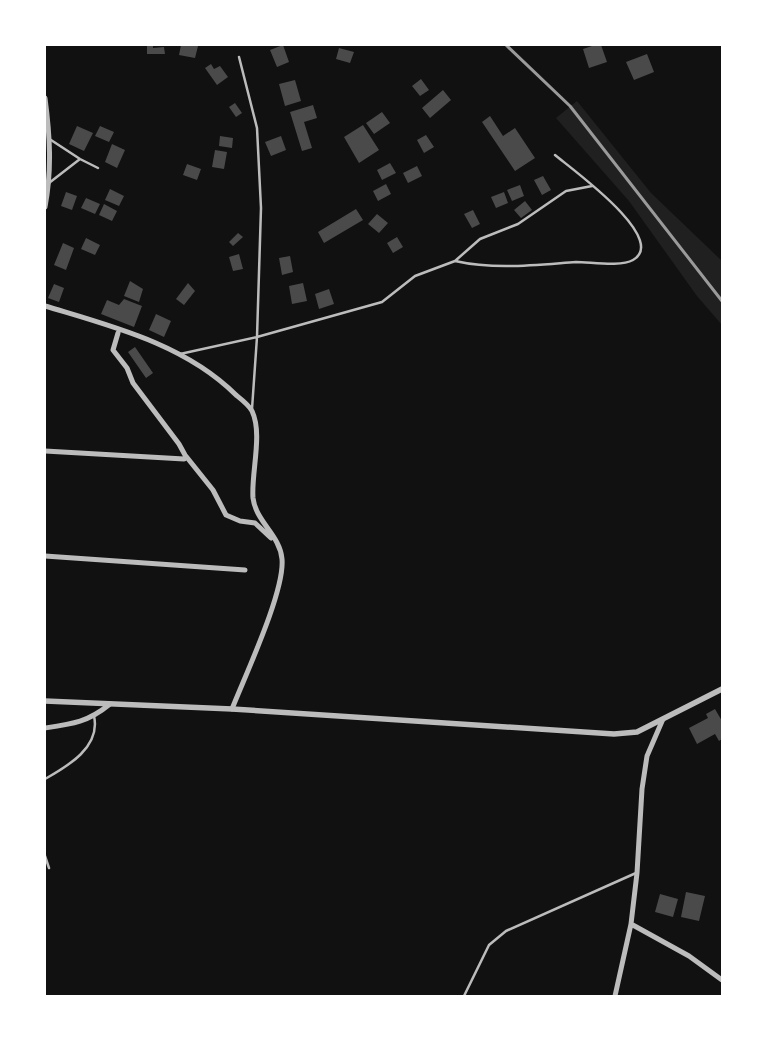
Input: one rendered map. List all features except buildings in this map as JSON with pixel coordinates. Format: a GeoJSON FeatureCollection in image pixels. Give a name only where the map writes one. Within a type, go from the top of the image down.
{"type":"FeatureCollection","features":[{"type":"Feature","properties":{"kind":"street"},"geometry":{"type":"LineString","coordinates":[[45,98],[51,140],[49,183],[45,207]]}},
{"type":"Feature","properties":{"kind":"street"},"geometry":{"type":"LineString","coordinates":[[45,306],[134,333],[179,354],[227,385],[252,410],[256,426],[253,499],[259,517],[276,541],[282,558],[278,589],[232,710]]}},
{"type":"Feature","properties":{"kind":"street"},"geometry":{"type":"LineString","coordinates":[[118,333],[113,350],[117,357],[127,368],[133,382],[185,455],[213,490],[226,515],[240,521],[255,523],[276,541]]}},
{"type":"Feature","properties":{"kind":"street"},"geometry":{"type":"LineString","coordinates":[[45,451],[184,459]]}},
{"type":"Feature","properties":{"kind":"street"},"geometry":{"type":"LineString","coordinates":[[45,556],[245,570]]}},
{"type":"Feature","properties":{"kind":"street"},"geometry":{"type":"LineString","coordinates":[[45,700],[614,734],[637,732],[722,688]]}},
{"type":"Feature","properties":{"kind":"street"},"geometry":{"type":"LineString","coordinates":[[45,728],[74,724],[94,716],[110,704]]}},
{"type":"Feature","properties":{"kind":"street"},"geometry":{"type":"LineString","coordinates":[[615,996],[631,924],[637,873],[642,789],[647,756],[662,719]]}},
{"type":"Feature","properties":{"kind":"street"},"geometry":{"type":"LineString","coordinates":[[631,924],[689,956],[722,980]]}},
{"type":"Feature","properties":{"kind":"lane"},"geometry":{"type":"LineString","coordinates":[[239,57],[256,128],[261,208],[257,337],[252,410]]}},
{"type":"Feature","properties":{"kind":"lane"},"geometry":{"type":"LineString","coordinates":[[51,140],[98,168]]}},
{"type":"Feature","properties":{"kind":"lane"},"geometry":{"type":"LineString","coordinates":[[455,261],[492,267],[578,262],[626,263],[635,260],[640,253],[636,230],[613,203],[555,154]]}},
{"type":"Feature","properties":{"kind":"lane"},"geometry":{"type":"LineString","coordinates":[[49,183],[80,159]]}},
{"type":"Feature","properties":{"kind":"lane"},"geometry":{"type":"LineString","coordinates":[[179,354],[257,337],[382,302],[415,276],[455,261],[480,239],[518,224],[566,191],[592,186]]}},
{"type":"Feature","properties":{"kind":"lane"},"geometry":{"type":"LineString","coordinates":[[45,779],[61,771],[87,748],[96,726],[94,716]]}},
{"type":"Feature","properties":{"kind":"lane"},"geometry":{"type":"LineString","coordinates":[[45,856],[49,868]]}},
{"type":"Feature","properties":{"kind":"lane"},"geometry":{"type":"LineString","coordinates":[[464,996],[489,945],[506,931],[637,873]]}},
{"type":"Feature","properties":{"kind":"shaded area"},"geometry":{"type":"Polygon","coordinates":[[[577,101],[651,193],[722,261],[722,325],[697,296],[629,201],[556,118],[577,101]]]}},
{"type":"Feature","properties":{"kind":"railway"},"geometry":{"type":"LineString","coordinates":[[506,45],[570,106],[722,301]]}}]}
